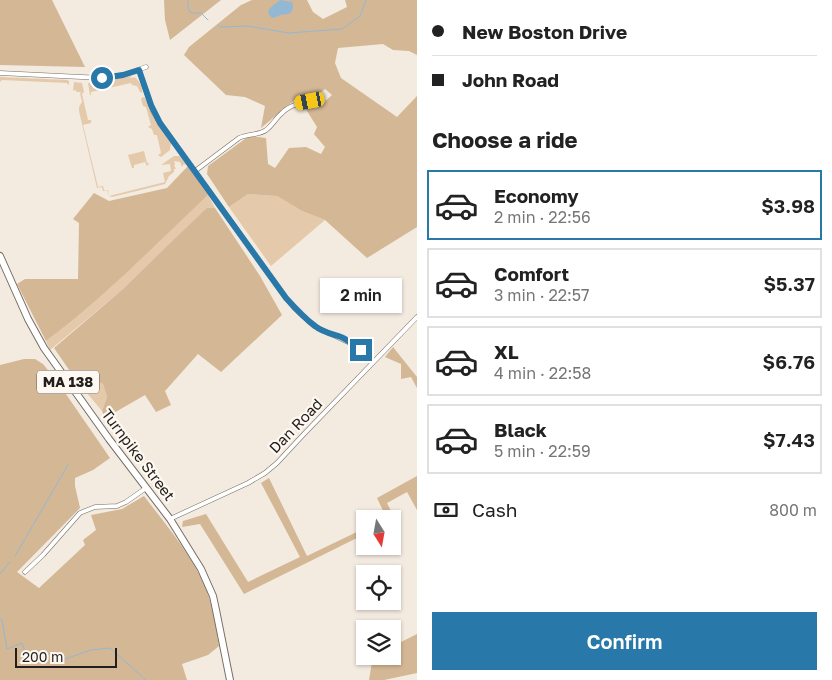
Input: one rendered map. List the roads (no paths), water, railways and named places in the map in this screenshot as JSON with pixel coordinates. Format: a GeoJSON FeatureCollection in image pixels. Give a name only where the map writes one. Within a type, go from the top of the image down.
{"type":"FeatureCollection","features":[{"type":"Feature","properties":{"kind":"main road","name":"Turnpike Street"},"geometry":{"type":"LineString","coordinates":[[0,256],[28,319],[44,348],[170,519],[201,569],[213,596],[230,680]]}},
{"type":"Feature","properties":{"kind":"street"},"geometry":{"type":"LineString","coordinates":[[0,73],[96,78],[114,76],[146,67]]}},
{"type":"Feature","properties":{"kind":"street"},"geometry":{"type":"LineString","coordinates":[[139,70],[156,115],[295,309],[316,327],[350,342],[372,362]]}},
{"type":"Feature","properties":{"kind":"street"},"geometry":{"type":"LineString","coordinates":[[195,171],[239,138],[266,130],[291,105],[322,100]]}},
{"type":"Feature","properties":{"kind":"street","name":"Dan Road"},"geometry":{"type":"LineString","coordinates":[[170,519],[248,483],[265,473],[417,317]]}},
{"type":"Feature","properties":{"kind":"street"},"geometry":{"type":"LineString","coordinates":[[25,572],[43,555],[80,513],[96,507],[117,506],[146,488]]}},
{"type":"Feature","properties":{"kind":"water"},"geometry":{"type":"Polygon","coordinates":[[[280,0],[292,2],[292,10],[289,14],[272,18],[268,13],[270,8],[280,0]]]}},
{"type":"Feature","properties":{"kind":"waterway"},"geometry":{"type":"LineString","coordinates":[[188,0],[189,11],[201,13],[208,20]]}},
{"type":"Feature","properties":{"kind":"waterway"},"geometry":{"type":"LineString","coordinates":[[218,25],[220,27],[247,26],[289,33],[342,29],[360,16],[366,0]]}},
{"type":"Feature","properties":{"kind":"waterway"},"geometry":{"type":"LineString","coordinates":[[15,556],[68,465]]}},
{"type":"Feature","properties":{"kind":"waterway"},"geometry":{"type":"LineString","coordinates":[[0,574],[10,562]]}},
{"type":"Feature","properties":{"kind":"waterway"},"geometry":{"type":"LineString","coordinates":[[0,618],[2,620],[7,649],[22,643],[26,655],[42,656],[54,653],[65,659],[91,650],[110,648],[146,680]]}}]}
